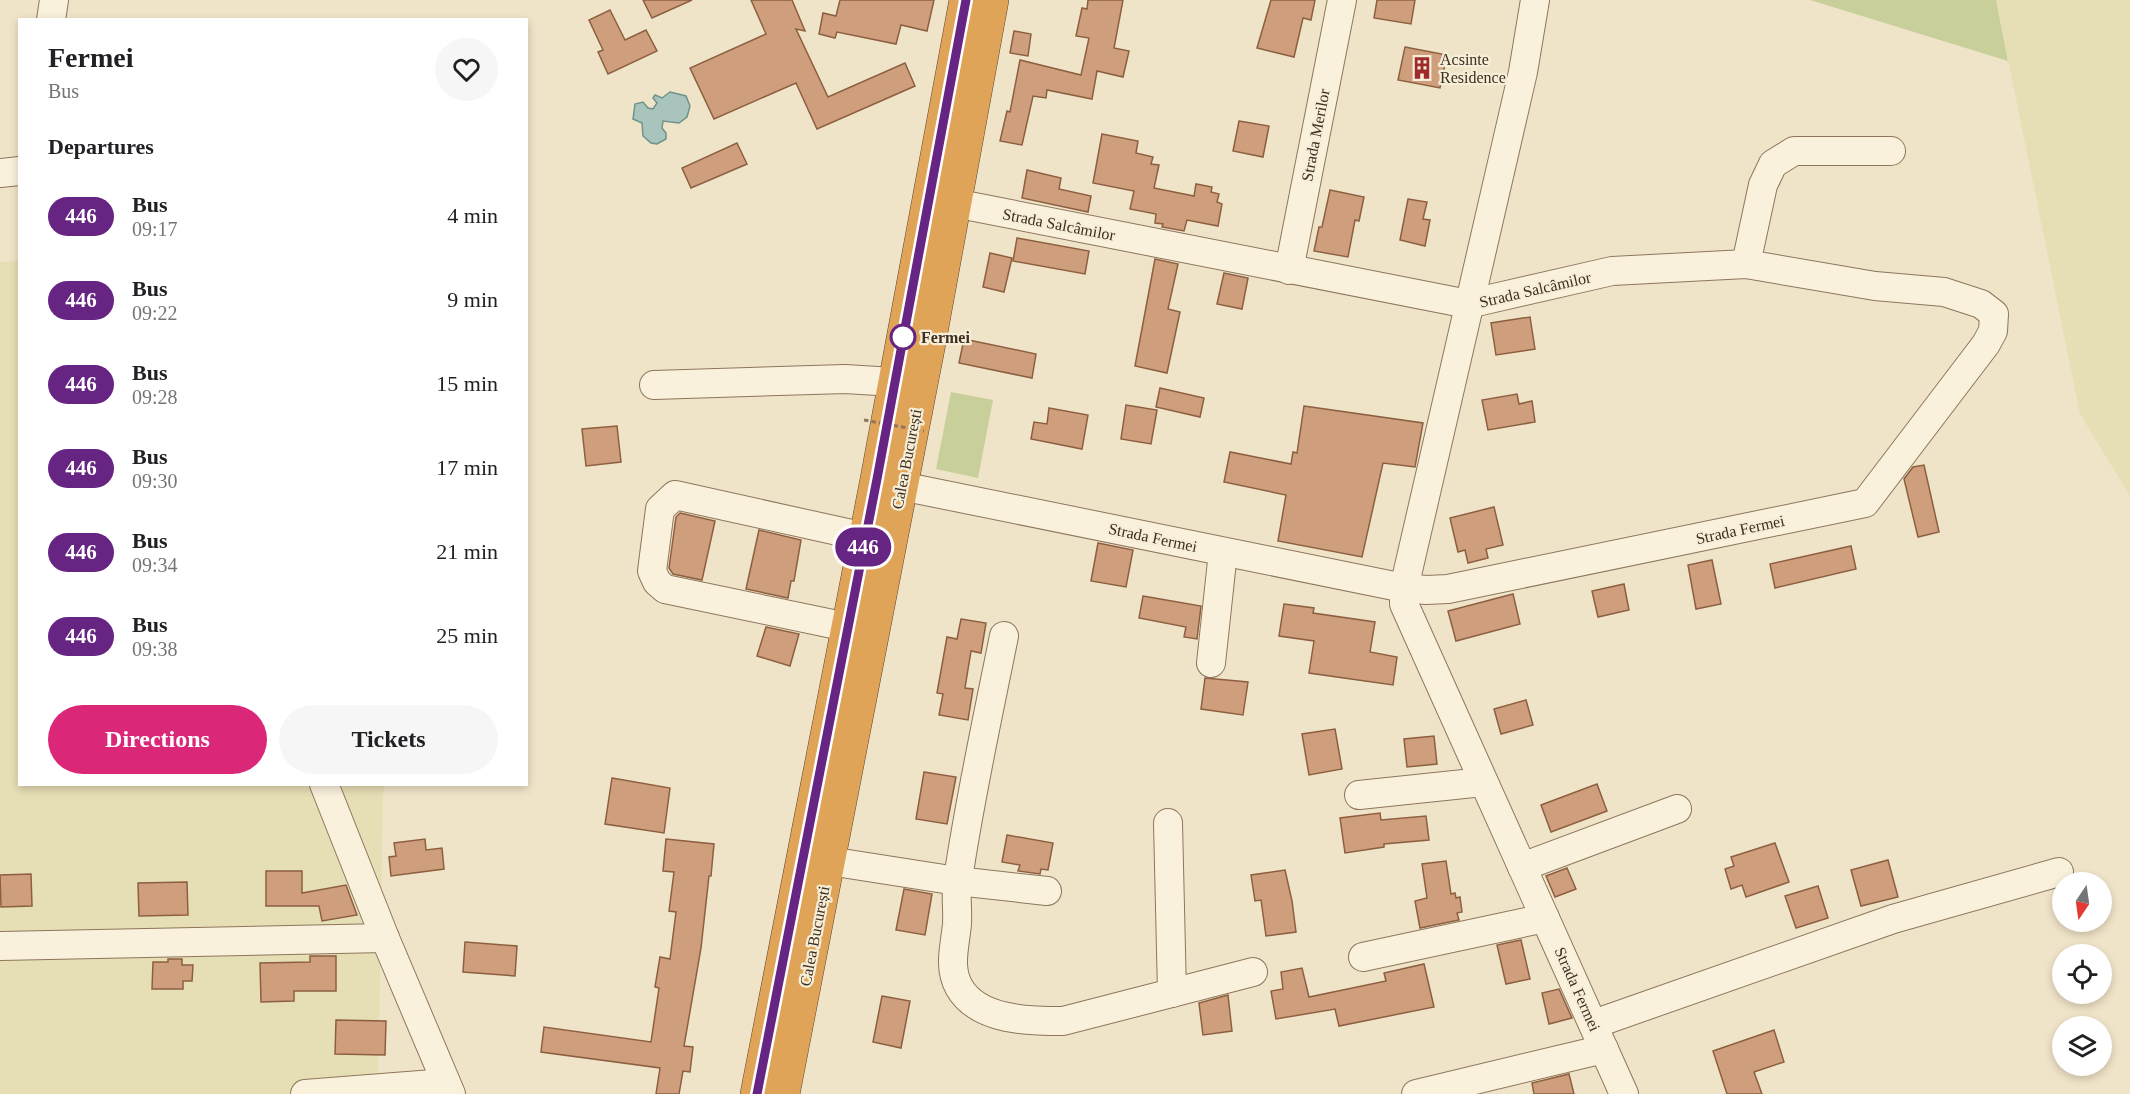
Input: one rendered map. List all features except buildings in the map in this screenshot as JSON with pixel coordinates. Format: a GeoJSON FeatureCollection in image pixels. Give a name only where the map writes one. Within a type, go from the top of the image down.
{"type":"FeatureCollection","features":[{"type":"Feature","properties":{"kind":"highway","name":"Calea București"},"geometry":{"type":"LineString","coordinates":[[757,1094],[966,0]]}},
{"type":"Feature","properties":{"kind":"highway","name":"Calea București"},"geometry":{"type":"LineString","coordinates":[[783,1094],[901,486],[992,0]]}},
{"type":"Feature","properties":{"kind":"street"},"geometry":{"type":"LineString","coordinates":[[51,18],[54,0]]}},
{"type":"Feature","properties":{"kind":"street","name":"Strada Merilor"},"geometry":{"type":"LineString","coordinates":[[1289,270],[1342,0]]}},
{"type":"Feature","properties":{"kind":"street"},"geometry":{"type":"LineString","coordinates":[[1404,588],[1523,72],[1535,0]]}},
{"type":"Feature","properties":{"kind":"street"},"geometry":{"type":"LineString","coordinates":[[1746,264],[1763,185],[1773,164],[1794,151],[1891,151]]}},
{"type":"Feature","properties":{"kind":"street"},"geometry":{"type":"LineString","coordinates":[[0,173],[18,171]]}},
{"type":"Feature","properties":{"kind":"street","name":"Strada Salcâmilor"},"geometry":{"type":"LineString","coordinates":[[954,203],[1468,304],[1612,271],[1746,264],[1875,286],[1944,292],[1980,304],[1994,314],[1993,331]]}},
{"type":"Feature","properties":{"kind":"street","name":"Strada Fermei"},"geometry":{"type":"LineString","coordinates":[[901,486],[1404,588],[1448,589],[1865,503],[1986,344],[1993,331]]}},
{"type":"Feature","properties":{"kind":"street"},"geometry":{"type":"LineString","coordinates":[[654,385],[845,378],[894,382]]}},
{"type":"Feature","properties":{"kind":"street"},"geometry":{"type":"LineString","coordinates":[[847,627],[665,589],[657,582],[652,571],[660,509],[675,495],[865,537]]}},
{"type":"Feature","properties":{"kind":"street"},"geometry":{"type":"LineString","coordinates":[[1211,663],[1223,552]]}},
{"type":"Feature","properties":{"kind":"street","name":"Strada Fermei"},"geometry":{"type":"LineString","coordinates":[[1404,588],[1404,604],[1624,1094]]}},
{"type":"Feature","properties":{"kind":"street"},"geometry":{"type":"LineString","coordinates":[[1004,636],[957,881],[957,923],[953,971],[959,987],[968,1000],[986,1010],[1011,1017],[1063,1021],[1253,972]]}},
{"type":"Feature","properties":{"kind":"street"},"geometry":{"type":"LineString","coordinates":[[1359,795],[1483,782]]}},
{"type":"Feature","properties":{"kind":"street"},"geometry":{"type":"LineString","coordinates":[[305,1094],[448,1089],[325,786]]}},
{"type":"Feature","properties":{"kind":"street"},"geometry":{"type":"LineString","coordinates":[[1522,867],[1677,809]]}},
{"type":"Feature","properties":{"kind":"street"},"geometry":{"type":"LineString","coordinates":[[1168,823],[1172,993]]}},
{"type":"Feature","properties":{"kind":"street"},"geometry":{"type":"LineString","coordinates":[[829,861],[957,881],[1047,891]]}},
{"type":"Feature","properties":{"kind":"street"},"geometry":{"type":"LineString","coordinates":[[1416,1094],[1599,1036],[1893,919],[2052,875]]}},
{"type":"Feature","properties":{"kind":"street"},"geometry":{"type":"LineString","coordinates":[[1363,957],[1545,918]]}},
{"type":"Feature","properties":{"kind":"street"},"geometry":{"type":"LineString","coordinates":[[0,946],[385,938]]}},
{"type":"Feature","properties":{"kind":"path"},"geometry":{"type":"LineString","coordinates":[[864,420],[924,431]]}},
{"type":"Feature","properties":{"kind":"shaded area"},"geometry":{"type":"Polygon","coordinates":[[[1996,0],[2130,0],[2130,496],[2080,414],[1996,0]]]}},
{"type":"Feature","properties":{"kind":"shaded area"},"geometry":{"type":"Polygon","coordinates":[[[18,261],[18,786],[385,786],[378,1094],[0,1094],[0,262],[18,261]]]}},
{"type":"Feature","properties":{"kind":"green space"},"geometry":{"type":"Polygon","coordinates":[[[1810,0],[1996,0],[2008,61],[1810,0]]]}},
{"type":"Feature","properties":{"kind":"green space"},"geometry":{"type":"Polygon","coordinates":[[[951,392],[993,400],[978,478],[936,469],[951,392]]]}},
{"type":"Feature","properties":{"kind":"water"},"geometry":{"type":"Polygon","coordinates":[[[670,92],[686,96],[690,106],[687,117],[679,123],[663,121],[662,128],[666,133],[666,139],[657,144],[651,143],[643,136],[642,123],[633,119],[635,104],[643,102],[648,108],[653,109],[657,103],[653,98],[655,95],[662,98],[670,92]]]}},
{"type":"Feature","properties":{"kind":"bus line","name":"446"},"geometry":{"type":"LineString","coordinates":[[757,1094],[877,479],[966,0]]}},
{"type":"Feature","properties":{"kind":"place","name":"Acsinte Residence"},"geometry":{"type":"Point","coordinates":[1422,68]}},
{"type":"Feature","properties":{"kind":"place","name":"Fermei"},"geometry":{"type":"Point","coordinates":[903,337]}}]}
